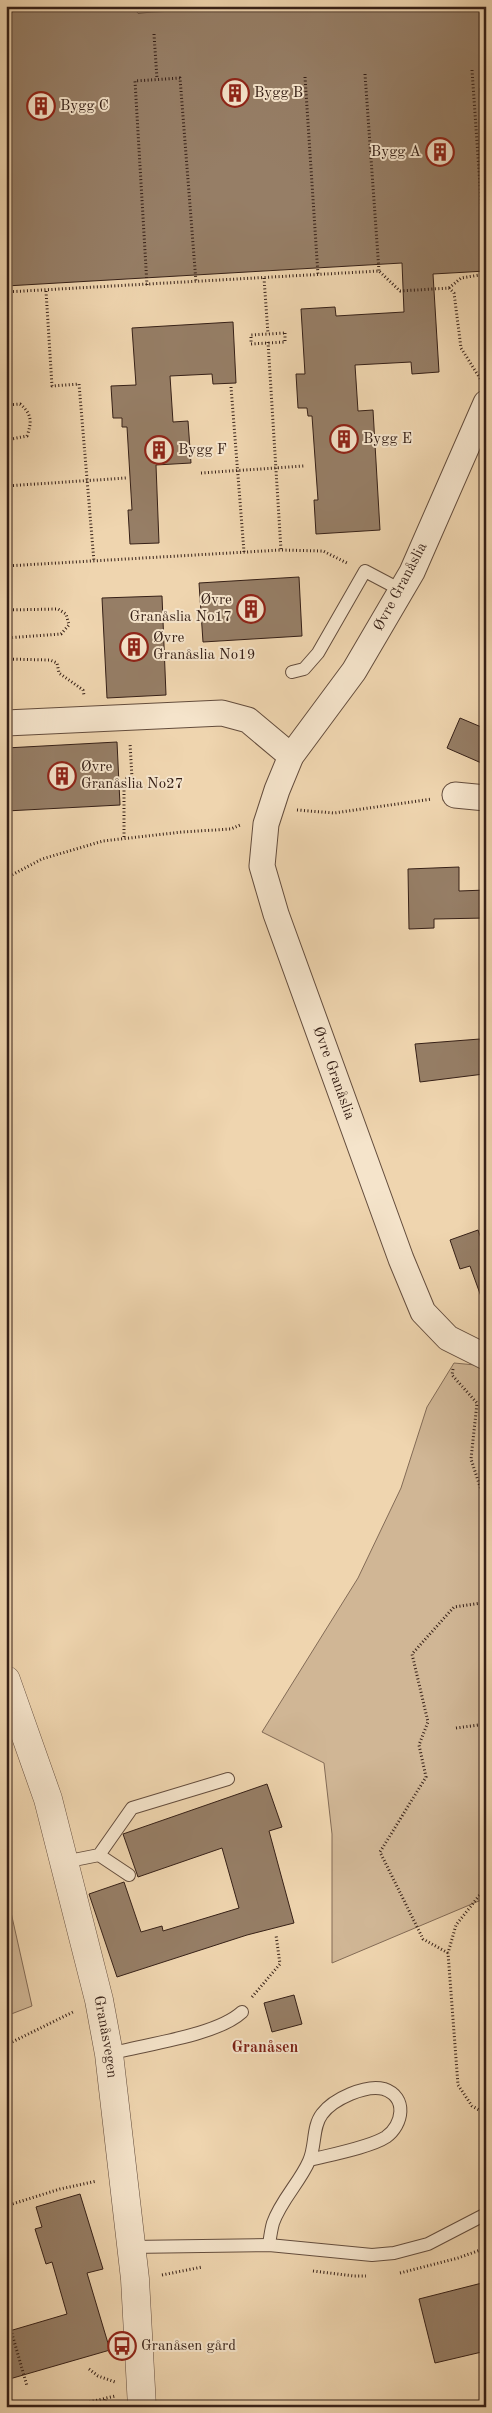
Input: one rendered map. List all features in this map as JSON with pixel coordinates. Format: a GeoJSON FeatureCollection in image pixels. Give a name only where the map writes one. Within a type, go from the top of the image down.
{"type":"FeatureCollection","features":[{"type":"Feature","properties":{"kind":"street","name":"Øvre Granåslia"},"geometry":{"type":"LineString","coordinates":[[486,403],[436,520],[401,590],[354,672],[291,756],[266,824],[262,866],[276,914],[401,1259],[423,1312],[448,1338],[486,1357]]}},
{"type":"Feature","properties":{"kind":"street"},"geometry":{"type":"LineString","coordinates":[[6,723],[222,712],[248,720],[291,756]]}},
{"type":"Feature","properties":{"kind":"street"},"geometry":{"type":"LineString","coordinates":[[455,795],[486,798]]}},
{"type":"Feature","properties":{"kind":"street","name":"Granåsvegen"},"geometry":{"type":"LineString","coordinates":[[6,1680],[48,1799],[96,1989],[109,2054],[135,2279],[133,2400]]}},
{"type":"Feature","properties":{"kind":"lane"},"geometry":{"type":"LineString","coordinates":[[292,672],[304,669],[318,654],[364,571],[401,590]]}},
{"type":"Feature","properties":{"kind":"lane"},"geometry":{"type":"LineString","coordinates":[[64,1862],[99,1855],[132,1808],[228,1779]]}},
{"type":"Feature","properties":{"kind":"lane"},"geometry":{"type":"LineString","coordinates":[[99,1855],[129,1875]]}},
{"type":"Feature","properties":{"kind":"lane"},"geometry":{"type":"LineString","coordinates":[[109,2054],[178,2038],[226,2023],[246,2006]]}},
{"type":"Feature","properties":{"kind":"lane"},"geometry":{"type":"LineString","coordinates":[[269,2245],[273,2223],[310,2160],[316,2124],[322,2113],[332,2104],[368,2089],[383,2089],[394,2095],[400,2104],[401,2116],[397,2127],[385,2138],[310,2160]]}},
{"type":"Feature","properties":{"kind":"lane"},"geometry":{"type":"LineString","coordinates":[[130,2248],[269,2245],[372,2255],[394,2253],[428,2244],[484,2215]]}},
{"type":"Feature","properties":{"kind":"path"},"geometry":{"type":"LineString","coordinates":[[154,34],[156,79]]}},
{"type":"Feature","properties":{"kind":"path"},"geometry":{"type":"LineString","coordinates":[[366,74],[379,271],[400,291],[449,288],[461,278],[486,273],[472,70]]}},
{"type":"Feature","properties":{"kind":"path"},"geometry":{"type":"LineString","coordinates":[[305,77],[318,275]]}},
{"type":"Feature","properties":{"kind":"path"},"geometry":{"type":"LineString","coordinates":[[147,285],[135,81],[156,79],[180,78],[196,282]]}},
{"type":"Feature","properties":{"kind":"path"},"geometry":{"type":"LineString","coordinates":[[6,292],[379,271]]}},
{"type":"Feature","properties":{"kind":"path"},"geometry":{"type":"LineString","coordinates":[[264,278],[268,334]]}},
{"type":"Feature","properties":{"kind":"path"},"geometry":{"type":"LineString","coordinates":[[449,288],[454,293],[461,348],[486,388]]}},
{"type":"Feature","properties":{"kind":"path"},"geometry":{"type":"LineString","coordinates":[[46,291],[52,386],[79,384],[94,562]]}},
{"type":"Feature","properties":{"kind":"path"},"geometry":{"type":"LineString","coordinates":[[285,333],[285,342],[251,344],[251,335],[268,334],[285,333]]}},
{"type":"Feature","properties":{"kind":"path"},"geometry":{"type":"LineString","coordinates":[[268,342],[281,550]]}},
{"type":"Feature","properties":{"kind":"path"},"geometry":{"type":"LineString","coordinates":[[232,387],[244,552]]}},
{"type":"Feature","properties":{"kind":"path"},"geometry":{"type":"LineString","coordinates":[[6,405],[20,404],[28,411],[32,423],[27,436],[6,440]]}},
{"type":"Feature","properties":{"kind":"path"},"geometry":{"type":"LineString","coordinates":[[201,473],[304,466]]}},
{"type":"Feature","properties":{"kind":"path"},"geometry":{"type":"LineString","coordinates":[[6,486],[126,478]]}},
{"type":"Feature","properties":{"kind":"path"},"geometry":{"type":"LineString","coordinates":[[6,566],[281,550],[324,551],[364,571]]}},
{"type":"Feature","properties":{"kind":"path"},"geometry":{"type":"LineString","coordinates":[[6,610],[58,609],[66,614],[68,625],[61,634],[6,638]]}},
{"type":"Feature","properties":{"kind":"path"},"geometry":{"type":"LineString","coordinates":[[6,659],[50,660],[57,663],[58,673],[83,690],[86,719]]}},
{"type":"Feature","properties":{"kind":"path"},"geometry":{"type":"LineString","coordinates":[[124,837],[124,779],[132,778],[129,717]]}},
{"type":"Feature","properties":{"kind":"path"},"geometry":{"type":"LineString","coordinates":[[6,878],[42,859],[103,841],[124,837],[231,829],[271,808],[334,813],[455,795]]}},
{"type":"Feature","properties":{"kind":"path"},"geometry":{"type":"LineString","coordinates":[[457,1344],[452,1376],[477,1403],[471,1459],[486,1505]]}},
{"type":"Feature","properties":{"kind":"path"},"geometry":{"type":"LineString","coordinates":[[448,1953],[423,1938],[380,1852],[426,1777],[419,1745],[428,1722],[412,1654],[454,1607],[482,1603],[486,1606]]}},
{"type":"Feature","properties":{"kind":"path"},"geometry":{"type":"LineString","coordinates":[[456,1728],[486,1724]]}},
{"type":"Feature","properties":{"kind":"path"},"geometry":{"type":"LineString","coordinates":[[486,1887],[456,1925],[448,1953],[458,2085],[472,2106],[486,2114]]}},
{"type":"Feature","properties":{"kind":"path"},"geometry":{"type":"LineString","coordinates":[[246,2006],[280,1964],[276,1935]]}},
{"type":"Feature","properties":{"kind":"path"},"geometry":{"type":"LineString","coordinates":[[6,2045],[82,2008]]}},
{"type":"Feature","properties":{"kind":"path"},"geometry":{"type":"LineString","coordinates":[[7,2205],[60,2189],[99,2180]]}},
{"type":"Feature","properties":{"kind":"path"},"geometry":{"type":"LineString","coordinates":[[6,2313],[27,2386]]}},
{"type":"Feature","properties":{"kind":"path"},"geometry":{"type":"LineString","coordinates":[[89,2369],[111,2382],[120,2382]]}},
{"type":"Feature","properties":{"kind":"path"},"geometry":{"type":"LineString","coordinates":[[69,2407],[106,2398],[133,2400]]}},
{"type":"Feature","properties":{"kind":"path"},"geometry":{"type":"LineString","coordinates":[[103,2407],[106,2398]]}},
{"type":"Feature","properties":{"kind":"shaded area"},"geometry":{"type":"Polygon","coordinates":[[[454,1363],[486,1366],[486,1898],[332,1963],[332,1834],[324,1763],[262,1732],[358,1578],[401,1488],[427,1407],[454,1363]]]}},
{"type":"Feature","properties":{"kind":"shaded area"},"geometry":{"type":"Polygon","coordinates":[[[6,1890],[32,2006],[6,2016],[6,1890]]]}},
{"type":"Feature","properties":{"kind":"building"},"geometry":{"type":"Polygon","coordinates":[[[6,6],[130,6],[138,13],[173,11],[177,6],[486,6],[486,88],[480,88],[486,197],[486,271],[433,274],[439,372],[412,374],[411,362],[355,365],[358,411],[373,410],[380,530],[316,534],[314,500],[318,500],[312,416],[308,416],[307,408],[298,408],[296,374],[305,374],[301,309],[335,307],[336,316],[404,312],[402,263],[6,286],[6,6]]]}},
{"type":"Feature","properties":{"kind":"building","name":"Bygg F"},"geometry":{"type":"Polygon","coordinates":[[[233,322],[236,383],[213,384],[212,374],[170,376],[173,422],[188,421],[191,463],[156,465],[159,543],[130,544],[128,510],[132,510],[127,427],[122,427],[122,418],[113,418],[111,386],[136,385],[132,328],[233,322]]]}},
{"type":"Feature","properties":{"kind":"building","name":"Øvre Granåslia No17"},"geometry":{"type":"Polygon","coordinates":[[[299,577],[302,636],[203,642],[199,583],[299,577]]]}},
{"type":"Feature","properties":{"kind":"building","name":"Øvre Granåslia No19"},"geometry":{"type":"Polygon","coordinates":[[[162,596],[166,695],[107,698],[102,598],[162,596]]]}},
{"type":"Feature","properties":{"kind":"building"},"geometry":{"type":"Polygon","coordinates":[[[460,718],[486,729],[486,765],[447,748],[460,718]]]}},
{"type":"Feature","properties":{"kind":"building","name":"Øvre Granåslia No27"},"geometry":{"type":"Polygon","coordinates":[[[117,742],[120,805],[6,811],[6,748],[117,742]]]}},
{"type":"Feature","properties":{"kind":"building"},"geometry":{"type":"Polygon","coordinates":[[[459,867],[459,891],[486,890],[486,918],[434,919],[434,928],[409,929],[408,869],[459,867]]]}},
{"type":"Feature","properties":{"kind":"building"},"geometry":{"type":"Polygon","coordinates":[[[480,1039],[484,1074],[420,1082],[415,1044],[480,1039]]]}},
{"type":"Feature","properties":{"kind":"building"},"geometry":{"type":"Polygon","coordinates":[[[478,1230],[486,1252],[486,1302],[483,1302],[470,1266],[460,1269],[450,1240],[478,1230]]]}},
{"type":"Feature","properties":{"kind":"building"},"geometry":{"type":"Polygon","coordinates":[[[267,1784],[282,1827],[269,1831],[294,1923],[247,1935],[117,1977],[89,1894],[124,1882],[141,1932],[162,1926],[163,1931],[239,1908],[222,1848],[138,1877],[123,1834],[267,1784]]]}},
{"type":"Feature","properties":{"kind":"building"},"geometry":{"type":"Polygon","coordinates":[[[294,1995],[302,2024],[272,2032],[264,2003],[294,1995]]]}},
{"type":"Feature","properties":{"kind":"building"},"geometry":{"type":"Polygon","coordinates":[[[80,2194],[103,2269],[87,2273],[110,2350],[6,2380],[6,2332],[67,2314],[52,2262],[46,2264],[35,2229],[42,2227],[36,2207],[80,2194]]]}},
{"type":"Feature","properties":{"kind":"building"},"geometry":{"type":"Polygon","coordinates":[[[486,2282],[486,2351],[435,2363],[419,2299],[486,2282]]]}},
{"type":"Feature","properties":{"kind":"place","name":"Bygg B"},"geometry":{"type":"Point","coordinates":[235,93]}},
{"type":"Feature","properties":{"kind":"place","name":"Bygg C"},"geometry":{"type":"Point","coordinates":[41,106]}},
{"type":"Feature","properties":{"kind":"place","name":"Bygg A"},"geometry":{"type":"Point","coordinates":[440,152]}},
{"type":"Feature","properties":{"kind":"place","name":"Bygg E"},"geometry":{"type":"Point","coordinates":[344,439]}},
{"type":"Feature","properties":{"kind":"place","name":"Bygg F"},"geometry":{"type":"Point","coordinates":[159,450]}},
{"type":"Feature","properties":{"kind":"place","name":"Øvre Granåslia No17"},"geometry":{"type":"Point","coordinates":[251,609]}},
{"type":"Feature","properties":{"kind":"place","name":"Øvre Granåslia No19"},"geometry":{"type":"Point","coordinates":[134,647]}},
{"type":"Feature","properties":{"kind":"place","name":"Øvre Granåslia No27"},"geometry":{"type":"Point","coordinates":[62,776]}},
{"type":"Feature","properties":{"kind":"place","name":"Granåsen gård"},"geometry":{"type":"Point","coordinates":[122,2346]}},
{"type":"Feature","properties":{"kind":"district","name":"Granåsen"},"geometry":{"type":"Point","coordinates":[265,2048]}}]}
